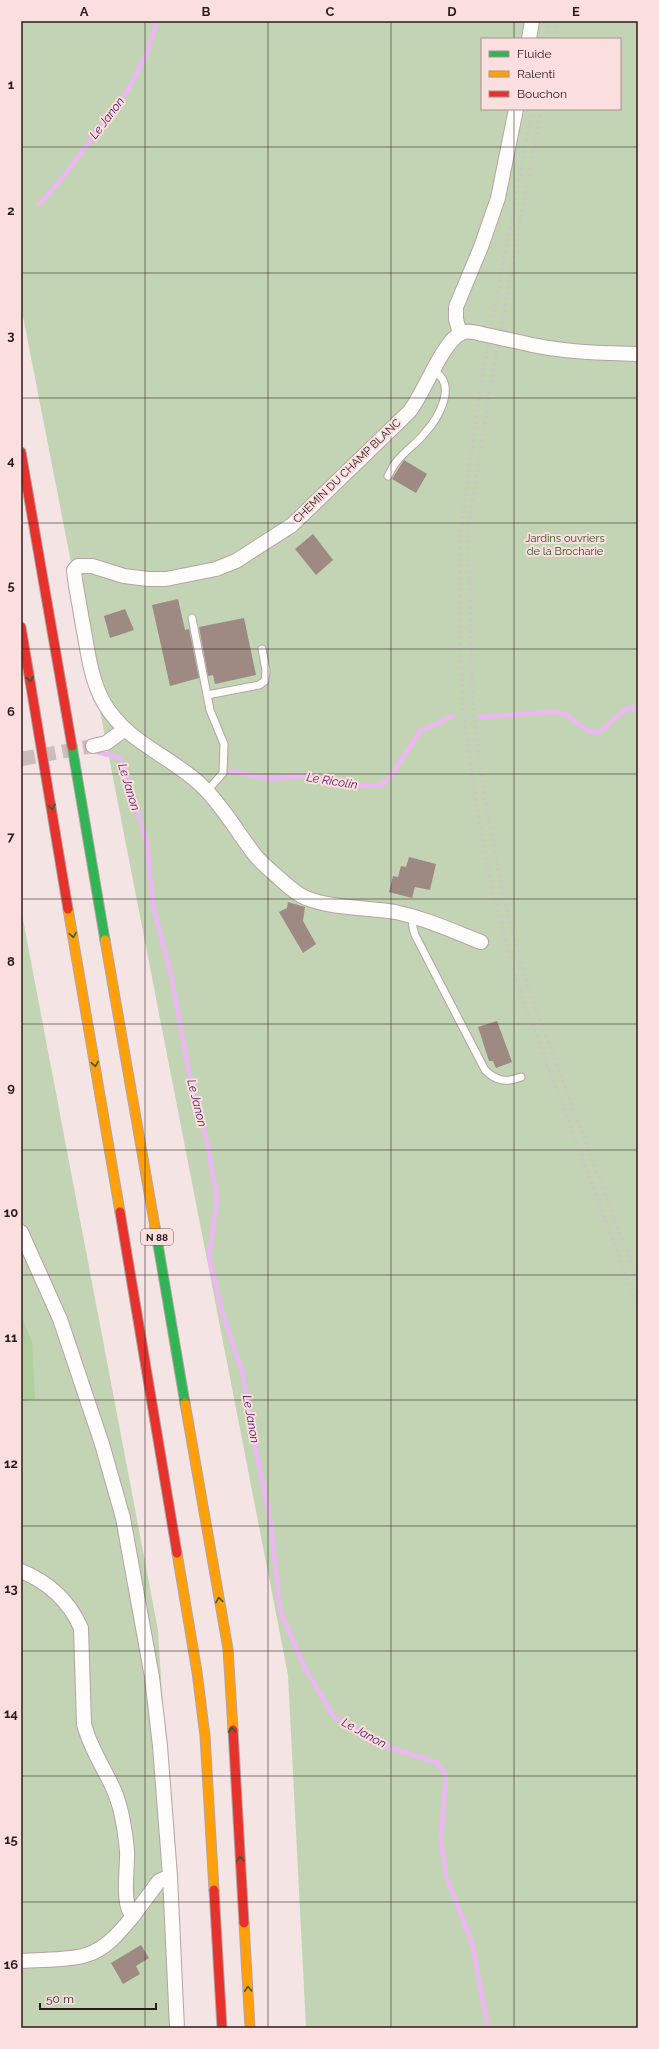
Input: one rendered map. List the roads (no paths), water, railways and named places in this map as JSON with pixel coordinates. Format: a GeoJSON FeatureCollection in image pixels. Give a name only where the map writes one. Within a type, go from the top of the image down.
{"type":"FeatureCollection","features":[{"type":"Feature","properties":{"kind":"highway","name":"N 88"},"geometry":{"type":"LineString","coordinates":[[21,452],[228,1649],[250,2028]]}},
{"type":"Feature","properties":{"kind":"highway","name":"N 88"},"geometry":{"type":"LineString","coordinates":[[21,627],[197,1672],[205,1744],[222,2028]]}},
{"type":"Feature","properties":{"kind":"street"},"geometry":{"type":"LineString","coordinates":[[529,38],[532,21]]}},
{"type":"Feature","properties":{"kind":"street"},"geometry":{"type":"LineString","coordinates":[[516,110],[498,198],[481,247],[456,307],[456,320],[460,334],[466,331],[546,349],[576,352],[638,354]]}},
{"type":"Feature","properties":{"kind":"street","name":"CHEMIN DU CHAMP BLANC"},"geometry":{"type":"LineString","coordinates":[[460,334],[444,351],[420,397],[409,412],[334,482],[292,525],[236,561],[216,569],[166,579],[148,579],[124,576],[92,566],[78,566],[74,570],[74,576],[95,682],[103,702],[124,730],[141,743],[183,769],[207,791],[256,856],[286,885],[304,897],[326,904],[395,912],[481,942]]}},
{"type":"Feature","properties":{"kind":"street"},"geometry":{"type":"LineString","coordinates":[[93,746],[106,743],[124,730]]}},
{"type":"Feature","properties":{"kind":"street"},"geometry":{"type":"LineString","coordinates":[[21,1232],[60,1319],[84,1388],[123,1518],[152,1678],[160,1746],[170,1876],[177,2028]]}},
{"type":"Feature","properties":{"kind":"street"},"geometry":{"type":"LineString","coordinates":[[21,1571],[49,1585],[74,1614],[81,1628],[84,1724],[88,1739],[114,1789],[119,1807],[127,1852],[127,1908],[133,1916]]}},
{"type":"Feature","properties":{"kind":"street"},"geometry":{"type":"LineString","coordinates":[[21,1960],[87,1955],[108,1943],[121,1931],[159,1880],[170,1876]]}},
{"type":"Feature","properties":{"kind":"lane"},"geometry":{"type":"LineString","coordinates":[[388,476],[399,458],[426,433],[438,413],[446,392],[446,386],[442,376],[433,371]]}},
{"type":"Feature","properties":{"kind":"lane"},"geometry":{"type":"LineString","coordinates":[[192,618],[210,710],[224,744],[225,754],[223,772],[220,779],[207,791]]}},
{"type":"Feature","properties":{"kind":"lane"},"geometry":{"type":"LineString","coordinates":[[207,695],[259,685],[265,681],[266,670],[262,649]]}},
{"type":"Feature","properties":{"kind":"lane"},"geometry":{"type":"LineString","coordinates":[[412,917],[415,935],[485,1070],[491,1076],[505,1082],[520,1077]]}},
{"type":"Feature","properties":{"kind":"waterway","name":"Le Janon"},"geometry":{"type":"LineString","coordinates":[[39,204],[61,180],[128,90],[148,51],[157,21]]}},
{"type":"Feature","properties":{"kind":"waterway","name":"Le Ricolin"},"geometry":{"type":"LineString","coordinates":[[480,717],[553,712],[565,714],[588,731],[598,733],[625,710],[632,707],[638,712]]}},
{"type":"Feature","properties":{"kind":"waterway","name":"Le Ricolin"},"geometry":{"type":"LineString","coordinates":[[230,771],[270,779],[309,775],[358,786],[381,785],[391,776],[420,731],[453,716]]}},
{"type":"Feature","properties":{"kind":"waterway","name":"Le Janon"},"geometry":{"type":"LineString","coordinates":[[97,752],[120,758],[127,776],[147,843],[153,906],[171,975],[192,1088],[207,1142],[217,1198],[209,1257],[224,1319],[242,1371],[253,1437],[271,1524],[280,1611],[305,1668],[333,1716],[381,1745],[436,1762],[446,1774],[441,1841],[446,1876],[472,1943],[488,2028]]}},
{"type":"Feature","properties":{"kind":"tunnel"},"geometry":{"type":"LineString","coordinates":[[21,759],[93,746]]}},
{"type":"Feature","properties":{"kind":"railway"},"geometry":{"type":"LineString","coordinates":[[546,38],[549,21]]}},
{"type":"Feature","properties":{"kind":"railway"},"geometry":{"type":"LineString","coordinates":[[554,38],[558,21]]}},
{"type":"Feature","properties":{"kind":"railway"},"geometry":{"type":"LineString","coordinates":[[532,110],[481,382],[461,529],[459,617],[463,709],[476,802],[493,894],[519,988],[638,1308]]}},
{"type":"Feature","properties":{"kind":"railway"},"geometry":{"type":"LineString","coordinates":[[541,110],[491,383],[468,529],[473,709],[485,798],[503,894],[527,985],[638,1282]]}},
{"type":"Feature","properties":{"kind":"park label","name":"Jardins ouvriers de la Brocharie"},"geometry":{"type":"Point","coordinates":[565,544]}}]}
